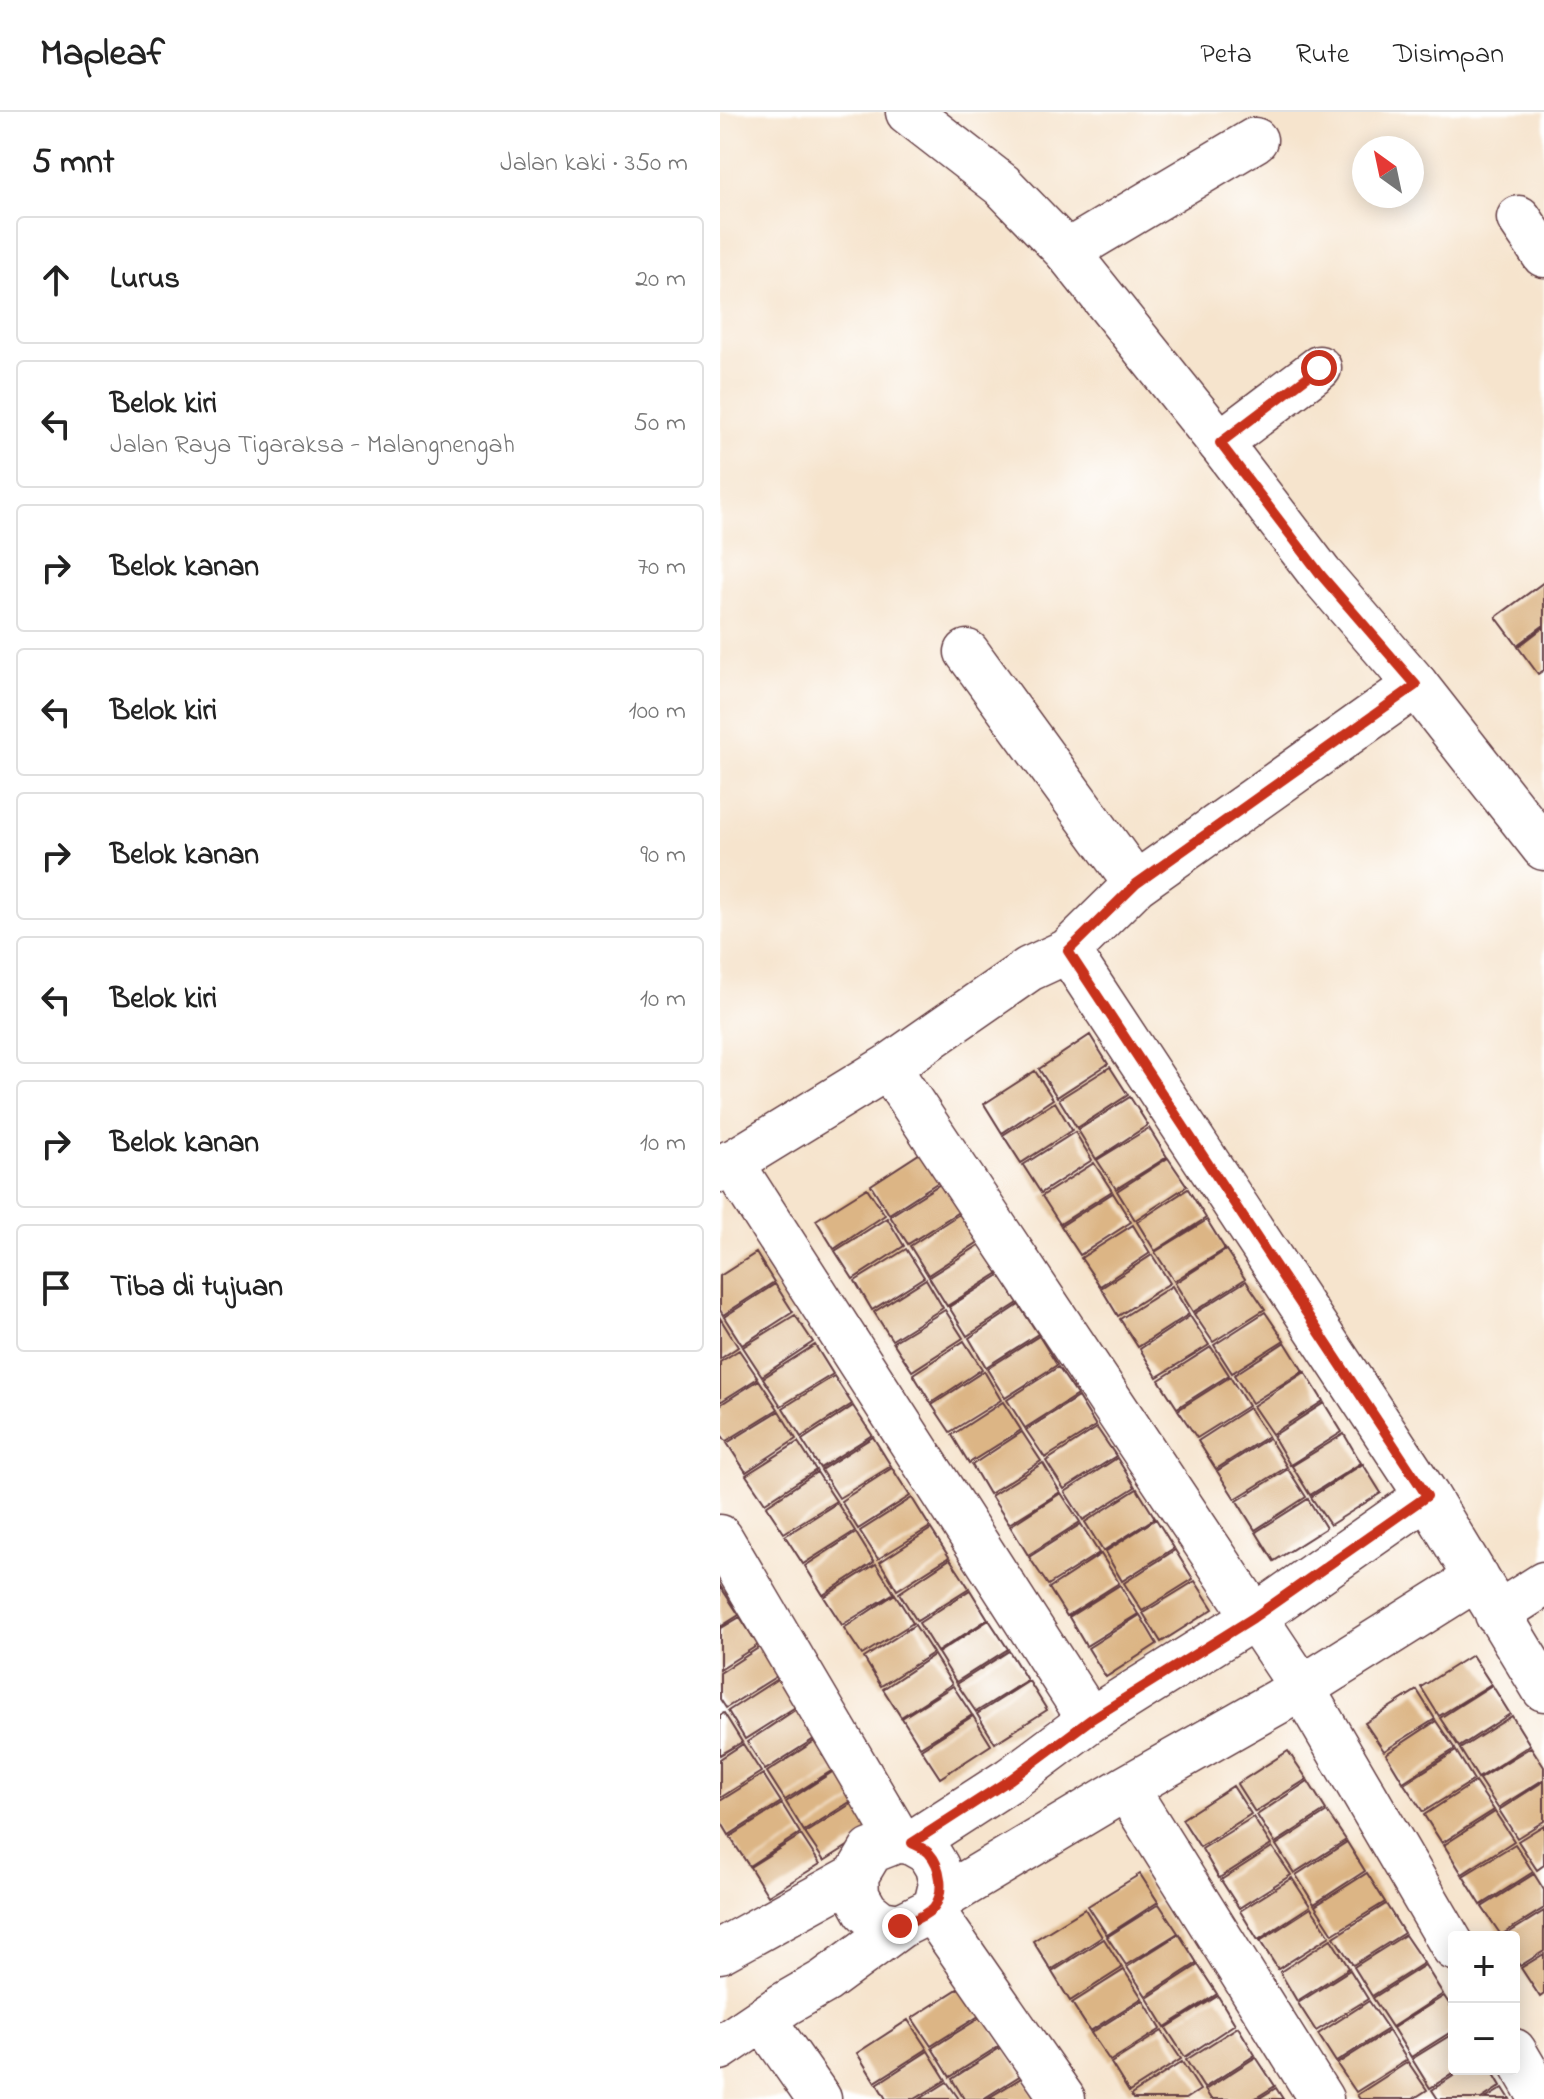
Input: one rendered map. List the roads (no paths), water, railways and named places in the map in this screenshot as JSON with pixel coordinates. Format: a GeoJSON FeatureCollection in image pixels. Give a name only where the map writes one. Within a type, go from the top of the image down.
{"type":"FeatureCollection","features":[{"type":"Feature","properties":{"kind":"street"},"geometry":{"type":"LineString","coordinates":[[908,112],[1002,185],[1067,252],[1321,575],[1416,685],[1544,848]]}},
{"type":"Feature","properties":{"kind":"street"},"geometry":{"type":"LineString","coordinates":[[1067,252],[1255,140]]}},
{"type":"Feature","properties":{"kind":"street"},"geometry":{"type":"LineString","coordinates":[[1519,218],[1544,255]]}},
{"type":"Feature","properties":{"kind":"street"},"geometry":{"type":"LineString","coordinates":[[1220,443],[1319,368]]}},
{"type":"Feature","properties":{"kind":"street"},"geometry":{"type":"LineString","coordinates":[[967,652],[1136,884]]}},
{"type":"Feature","properties":{"kind":"street"},"geometry":{"type":"LineString","coordinates":[[1090,1720],[725,1166],[888,1067],[1029,969],[1068,951],[1136,884],[1416,685]]}},
{"type":"Feature","properties":{"kind":"street"},"geometry":{"type":"LineString","coordinates":[[1068,951],[1427,1496],[1544,1689]]}},
{"type":"Feature","properties":{"kind":"street"},"geometry":{"type":"LineString","coordinates":[[888,1067],[1302,1688],[1448,1938]]}},
{"type":"Feature","properties":{"kind":"street"},"geometry":{"type":"LineString","coordinates":[[724,1939],[856,1876],[871,1851],[906,1842],[1011,1779],[1090,1720],[1253,1618],[1427,1496]]}},
{"type":"Feature","properties":{"kind":"street"},"geometry":{"type":"LineString","coordinates":[[720,1537],[906,1842],[928,1852],[937,1867],[941,1884],[923,1912],[881,1923],[866,1911],[857,1895],[856,1876]]}},
{"type":"Feature","properties":{"kind":"street"},"geometry":{"type":"LineString","coordinates":[[720,2048],[825,1981],[923,1912],[1126,1788],[1302,1688],[1487,1596],[1544,1584]]}},
{"type":"Feature","properties":{"kind":"street"},"geometry":{"type":"LineString","coordinates":[[1126,1788],[1321,2099]]}},
{"type":"Feature","properties":{"kind":"street"},"geometry":{"type":"LineString","coordinates":[[923,1912],[1063,2099]]}},
{"type":"Feature","properties":{"kind":"street"},"geometry":{"type":"LineString","coordinates":[[764,2020],[819,2099]]}},
{"type":"Feature","properties":{"kind":"street"},"geometry":{"type":"LineString","coordinates":[[1520,2061],[1542,2099]]}}]}
